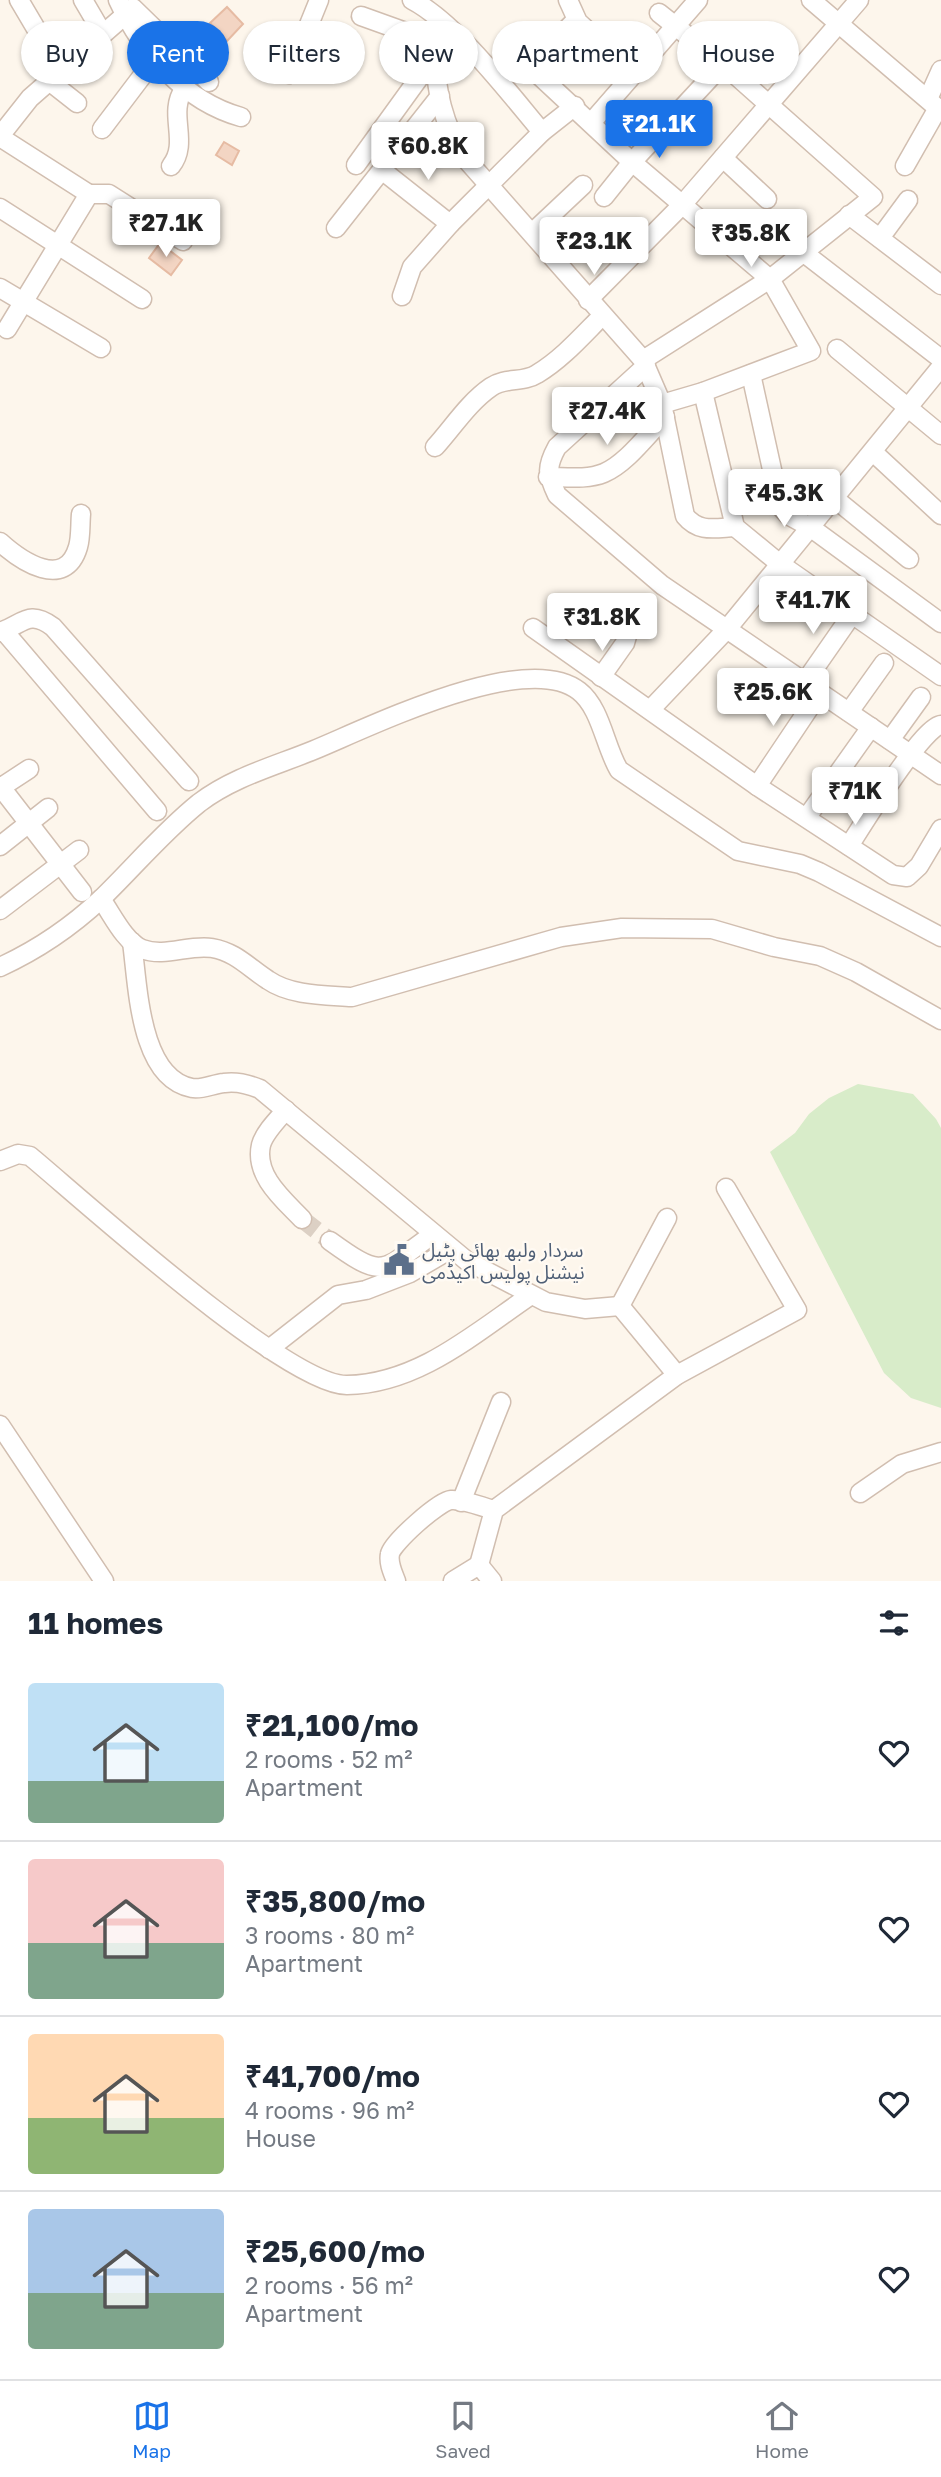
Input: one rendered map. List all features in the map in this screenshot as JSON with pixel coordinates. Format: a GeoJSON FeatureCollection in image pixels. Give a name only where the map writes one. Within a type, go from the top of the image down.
{"type":"FeatureCollection","features":[{"type":"Feature","properties":{"kind":"street"},"geometry":{"type":"LineString","coordinates":[[19,0],[29,21]]}},
{"type":"Feature","properties":{"kind":"street"},"geometry":{"type":"LineString","coordinates":[[83,0],[95,21]]}},
{"type":"Feature","properties":{"kind":"street"},"geometry":{"type":"LineString","coordinates":[[310,21],[319,0]]}},
{"type":"Feature","properties":{"kind":"street"},"geometry":{"type":"LineString","coordinates":[[412,0],[429,9],[441,21]]}},
{"type":"Feature","properties":{"kind":"street"},"geometry":{"type":"LineString","coordinates":[[568,0],[576,20]]}},
{"type":"Feature","properties":{"kind":"street"},"geometry":{"type":"LineString","coordinates":[[663,39],[698,0]]}},
{"type":"Feature","properties":{"kind":"street"},"geometry":{"type":"LineString","coordinates":[[811,0],[935,106]]}},
{"type":"Feature","properties":{"kind":"street"},"geometry":{"type":"LineString","coordinates":[[588,300],[682,205],[859,0]]}},
{"type":"Feature","properties":{"kind":"street"},"geometry":{"type":"LineString","coordinates":[[121,7],[137,9],[149,21]]}},
{"type":"Feature","properties":{"kind":"street"},"geometry":{"type":"LineString","coordinates":[[659,13],[675,26]]}},
{"type":"Feature","properties":{"kind":"street"},"geometry":{"type":"LineString","coordinates":[[361,16],[379,23]]}},
{"type":"Feature","properties":{"kind":"street"},"geometry":{"type":"LineString","coordinates":[[478,59],[542,132]]}},
{"type":"Feature","properties":{"kind":"street"},"geometry":{"type":"LineString","coordinates":[[905,166],[935,106],[941,70]]}},
{"type":"Feature","properties":{"kind":"street"},"geometry":{"type":"LineString","coordinates":[[46,84],[30,98],[0,136],[89,194],[109,194],[183,241]]}},
{"type":"Feature","properties":{"kind":"street"},"geometry":{"type":"LineString","coordinates":[[62,84],[77,103]]}},
{"type":"Feature","properties":{"kind":"street"},"geometry":{"type":"LineString","coordinates":[[102,129],[137,84]]}},
{"type":"Feature","properties":{"kind":"street"},"geometry":{"type":"LineString","coordinates":[[179,84],[218,111],[241,117]]}},
{"type":"Feature","properties":{"kind":"street"},"geometry":{"type":"LineString","coordinates":[[356,165],[413,84]]}},
{"type":"Feature","properties":{"kind":"street"},"geometry":{"type":"LineString","coordinates":[[440,84],[440,96],[453,140],[464,157],[489,182],[644,363],[664,410],[685,516],[692,525],[703,529],[735,527]]}},
{"type":"Feature","properties":{"kind":"street"},"geometry":{"type":"LineString","coordinates":[[548,477],[589,477],[604,473],[620,462],[664,410],[703,392],[811,351],[770,279],[632,162],[550,84]]}},
{"type":"Feature","properties":{"kind":"street"},"geometry":{"type":"LineString","coordinates":[[592,123],[623,84]]}},
{"type":"Feature","properties":{"kind":"street"},"geometry":{"type":"LineString","coordinates":[[604,197],[632,162],[704,84]]}},
{"type":"Feature","properties":{"kind":"street"},"geometry":{"type":"LineString","coordinates":[[745,84],[873,197],[770,279],[644,363],[558,447],[550,460],[548,477],[557,495],[574,512],[662,585],[941,775]]}},
{"type":"Feature","properties":{"kind":"street"},"geometry":{"type":"LineString","coordinates":[[170,166],[178,152],[179,124],[176,105],[184,89]]}},
{"type":"Feature","properties":{"kind":"street"},"geometry":{"type":"LineString","coordinates":[[336,228],[440,96]]}},
{"type":"Feature","properties":{"kind":"street"},"geometry":{"type":"LineString","coordinates":[[402,296],[412,267],[450,223],[542,132],[575,106]]}},
{"type":"Feature","properties":{"kind":"street"},"geometry":{"type":"LineString","coordinates":[[723,159],[767,199]]}},
{"type":"Feature","properties":{"kind":"street"},"geometry":{"type":"LineString","coordinates":[[383,171],[450,223]]}},
{"type":"Feature","properties":{"kind":"street"},"geometry":{"type":"LineString","coordinates":[[531,233],[583,185]]}},
{"type":"Feature","properties":{"kind":"street"},"geometry":{"type":"LineString","coordinates":[[7,329],[89,194]]}},
{"type":"Feature","properties":{"kind":"street"},"geometry":{"type":"LineString","coordinates":[[880,238],[908,200]]}},
{"type":"Feature","properties":{"kind":"street"},"geometry":{"type":"LineString","coordinates":[[0,208],[142,299]]}},
{"type":"Feature","properties":{"kind":"street"},"geometry":{"type":"LineString","coordinates":[[849,215],[941,284]]}},
{"type":"Feature","properties":{"kind":"street"},"geometry":{"type":"LineString","coordinates":[[804,253],[941,359]]}},
{"type":"Feature","properties":{"kind":"street"},"geometry":{"type":"LineString","coordinates":[[0,288],[101,348]]}},
{"type":"Feature","properties":{"kind":"street"},"geometry":{"type":"LineString","coordinates":[[435,447],[492,386],[507,379],[536,376],[564,354],[602,316]]}},
{"type":"Feature","properties":{"kind":"street"},"geometry":{"type":"LineString","coordinates":[[837,349],[941,435]]}},
{"type":"Feature","properties":{"kind":"street"},"geometry":{"type":"LineString","coordinates":[[650,710],[727,629],[941,367]]}},
{"type":"Feature","properties":{"kind":"street"},"geometry":{"type":"LineString","coordinates":[[751,374],[780,506],[788,515],[810,527],[941,623]]}},
{"type":"Feature","properties":{"kind":"street"},"geometry":{"type":"LineString","coordinates":[[703,392],[735,527],[780,564],[937,666]]}},
{"type":"Feature","properties":{"kind":"street"},"geometry":{"type":"LineString","coordinates":[[873,452],[941,515]]}},
{"type":"Feature","properties":{"kind":"street"},"geometry":{"type":"LineString","coordinates":[[834,498],[909,559]]}},
{"type":"Feature","properties":{"kind":"street"},"geometry":{"type":"LineString","coordinates":[[0,542],[31,565],[50,570],[65,566],[74,559],[79,544],[81,514]]}},
{"type":"Feature","properties":{"kind":"street"},"geometry":{"type":"LineString","coordinates":[[757,786],[853,613]]}},
{"type":"Feature","properties":{"kind":"street"},"geometry":{"type":"LineString","coordinates":[[597,614],[620,626],[627,636],[601,677]]}},
{"type":"Feature","properties":{"kind":"street"},"geometry":{"type":"LineString","coordinates":[[157,811],[2,632],[32,617],[44,620],[53,627],[189,781]]}},
{"type":"Feature","properties":{"kind":"street"},"geometry":{"type":"LineString","coordinates":[[533,628],[757,786],[893,875],[908,877],[919,866],[941,829]]}},
{"type":"Feature","properties":{"kind":"street"},"geometry":{"type":"LineString","coordinates":[[849,712],[884,663]]}},
{"type":"Feature","properties":{"kind":"street"},"geometry":{"type":"LineString","coordinates":[[0,967],[24,956],[72,924],[101,899],[156,841],[200,802],[243,777],[314,750],[404,710],[489,684],[554,680],[569,684],[582,692],[593,707],[610,755],[619,770],[738,851],[800,864],[941,937]]}},
{"type":"Feature","properties":{"kind":"street"},"geometry":{"type":"LineString","coordinates":[[890,740],[921,697]]}},
{"type":"Feature","properties":{"kind":"street"},"geometry":{"type":"LineString","coordinates":[[849,846],[910,755],[932,728],[941,724]]}},
{"type":"Feature","properties":{"kind":"street"},"geometry":{"type":"LineString","coordinates":[[807,817],[871,727]]}},
{"type":"Feature","properties":{"kind":"street"},"geometry":{"type":"LineString","coordinates":[[29,769],[0,787],[82,892]]}},
{"type":"Feature","properties":{"kind":"street"},"geometry":{"type":"LineString","coordinates":[[0,846],[48,808]]}},
{"type":"Feature","properties":{"kind":"street"},"geometry":{"type":"LineString","coordinates":[[0,909],[79,850]]}},
{"type":"Feature","properties":{"kind":"street"},"geometry":{"type":"LineString","coordinates":[[101,899],[132,942],[143,949],[159,951],[188,947],[212,948],[233,954],[268,981],[284,988],[352,997],[561,937],[622,928],[712,929],[774,947],[820,956],[856,972],[941,1020]]}},
{"type":"Feature","properties":{"kind":"street"},"geometry":{"type":"LineString","coordinates":[[132,942],[150,1048],[163,1072],[178,1085],[196,1089],[243,1082],[260,1089],[432,1235],[467,1261],[546,1302],[585,1309],[620,1306]]}},
{"type":"Feature","properties":{"kind":"street"},"geometry":{"type":"LineString","coordinates":[[286,1110],[261,1145],[263,1169],[274,1190],[302,1219]]}},
{"type":"Feature","properties":{"kind":"street"},"geometry":{"type":"LineString","coordinates":[[0,1161],[18,1154],[30,1156],[203,1300],[269,1349],[330,1384],[346,1385],[387,1379],[416,1370],[531,1295]]}},
{"type":"Feature","properties":{"kind":"street"},"geometry":{"type":"LineString","coordinates":[[453,1581],[479,1565],[494,1510],[677,1375],[797,1310],[726,1188]]}},
{"type":"Feature","properties":{"kind":"street"},"geometry":{"type":"LineString","coordinates":[[620,1306],[667,1218]]}},
{"type":"Feature","properties":{"kind":"street"},"geometry":{"type":"LineString","coordinates":[[330,1241],[369,1267],[383,1267],[396,1262],[432,1235]]}},
{"type":"Feature","properties":{"kind":"street"},"geometry":{"type":"LineString","coordinates":[[269,1349],[338,1295],[366,1290],[410,1273],[451,1249]]}},
{"type":"Feature","properties":{"kind":"street"},"geometry":{"type":"LineString","coordinates":[[620,1306],[677,1375]]}},
{"type":"Feature","properties":{"kind":"street"},"geometry":{"type":"LineString","coordinates":[[461,1502],[501,1402]]}},
{"type":"Feature","properties":{"kind":"street"},"geometry":{"type":"LineString","coordinates":[[0,1425],[104,1581]]}},
{"type":"Feature","properties":{"kind":"street"},"geometry":{"type":"LineString","coordinates":[[860,1493],[902,1464],[941,1452]]}},
{"type":"Feature","properties":{"kind":"street"},"geometry":{"type":"LineString","coordinates":[[396,1581],[390,1564],[390,1553],[396,1542],[441,1504],[450,1500],[494,1510]]}},
{"type":"Feature","properties":{"kind":"street"},"geometry":{"type":"LineString","coordinates":[[479,1565],[492,1581]]}},
{"type":"Feature","properties":{"kind":"green space"},"geometry":{"type":"Polygon","coordinates":[[[858,1084],[913,1094],[941,1128],[941,1408],[911,1398],[884,1373],[770,1152],[795,1133],[809,1114],[829,1098],[858,1084]]]}},
{"type":"Feature","properties":{"kind":"building"},"geometry":{"type":"Polygon","coordinates":[[[227,7],[243,24],[229,39],[229,21],[212,21],[227,7]]]}},
{"type":"Feature","properties":{"kind":"building"},"geometry":{"type":"Polygon","coordinates":[[[224,142],[239,151],[232,165],[216,155],[224,142]]]}},
{"type":"Feature","properties":{"kind":"building"},"geometry":{"type":"Polygon","coordinates":[[[160,243],[182,260],[171,275],[149,258],[160,243]]]}},
{"type":"Feature","properties":{"kind":"tunnel"},"geometry":{"type":"LineString","coordinates":[[302,1219],[330,1241]]}},
{"type":"Feature","properties":{"kind":"place","name":"سردار ولبھ بھائی پٹیل نیشنل پولیس اکیڈمی"},"geometry":{"type":"Point","coordinates":[399,1260]}}]}
